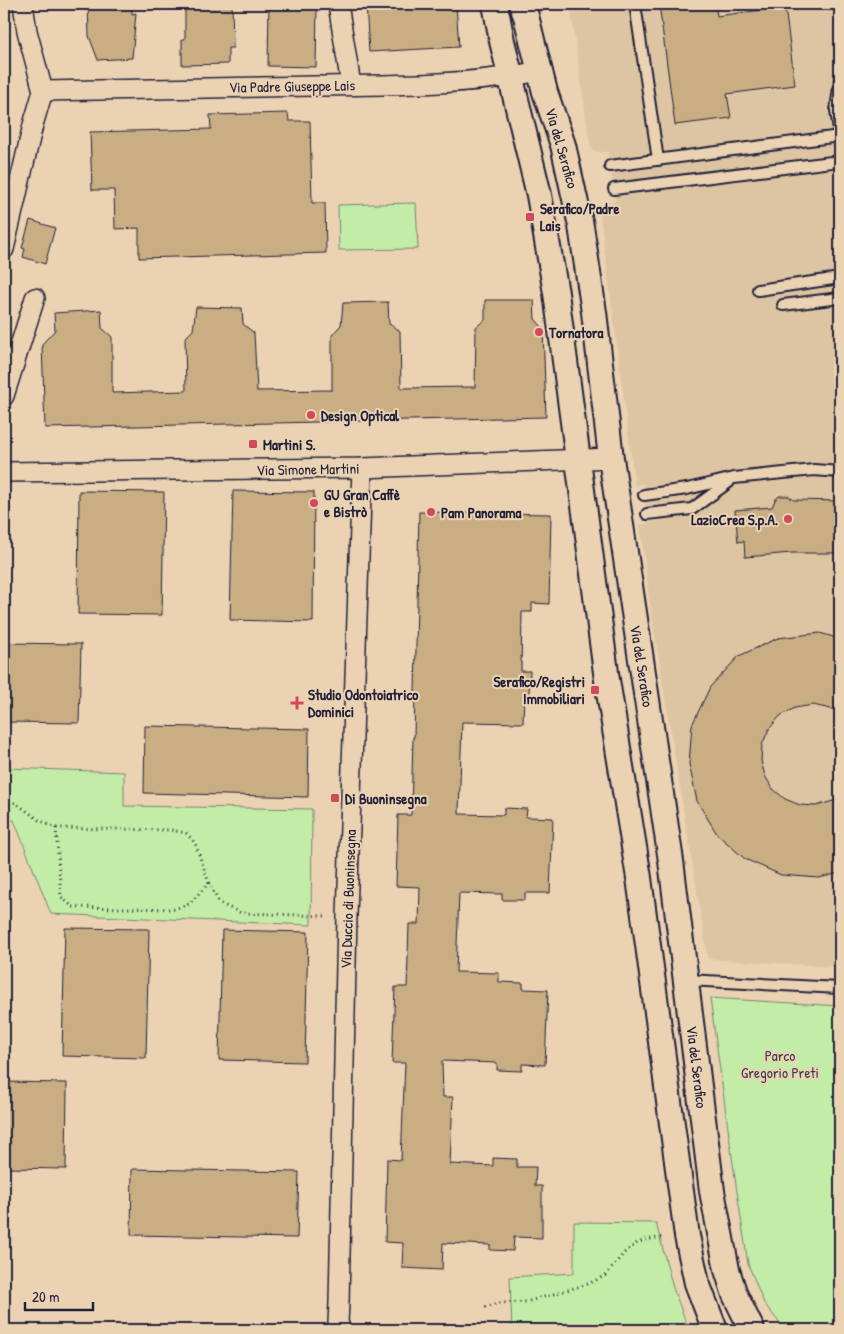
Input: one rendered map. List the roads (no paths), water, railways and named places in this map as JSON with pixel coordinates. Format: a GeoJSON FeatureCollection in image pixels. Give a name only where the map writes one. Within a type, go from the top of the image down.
{"type":"FeatureCollection","features":[{"type":"Feature","properties":{"kind":"street"},"geometry":{"type":"LineString","coordinates":[[4,249],[33,125],[43,91],[27,31],[23,4]]}},
{"type":"Feature","properties":{"kind":"street"},"geometry":{"type":"LineString","coordinates":[[338,4],[351,85]]}},
{"type":"Feature","properties":{"kind":"street","name":"Via del Serafico"},"geometry":{"type":"LineString","coordinates":[[496,4],[542,210],[562,334],[607,680],[639,878],[687,1236],[697,1283],[715,1330]]}},
{"type":"Feature","properties":{"kind":"street","name":"Via del Serafico"},"geometry":{"type":"LineString","coordinates":[[521,4],[570,171],[581,226],[594,312],[611,458],[659,780],[712,1191],[721,1245],[735,1295],[752,1330]]}},
{"type":"Feature","properties":{"kind":"street","name":"Via Padre Giuseppe Lais"},"geometry":{"type":"LineString","coordinates":[[43,91],[351,85],[493,79],[540,71]]}},
{"type":"Feature","properties":{"kind":"street"},"geometry":{"type":"LineString","coordinates":[[4,396],[36,298]]}},
{"type":"Feature","properties":{"kind":"street","name":"Via Simone Martini"},"geometry":{"type":"LineString","coordinates":[[4,472],[362,468],[611,458]]}},
{"type":"Feature","properties":{"kind":"street","name":"Via Duccio di Buoninsegna"},"geometry":{"type":"LineString","coordinates":[[341,1330],[338,1322],[347,916],[362,468]]}},
{"type":"Feature","properties":{"kind":"lane"},"geometry":{"type":"LineString","coordinates":[[635,4],[658,160]]}},
{"type":"Feature","properties":{"kind":"lane"},"geometry":{"type":"LineString","coordinates":[[610,166],[840,137],[836,110],[840,80]]}},
{"type":"Feature","properties":{"kind":"lane"},"geometry":{"type":"LineString","coordinates":[[614,189],[840,161]]}},
{"type":"Feature","properties":{"kind":"lane"},"geometry":{"type":"LineString","coordinates":[[758,290],[840,278]]}},
{"type":"Feature","properties":{"kind":"lane"},"geometry":{"type":"LineString","coordinates":[[783,305],[840,298]]}},
{"type":"Feature","properties":{"kind":"lane"},"geometry":{"type":"LineString","coordinates":[[644,494],[687,490],[734,478],[814,470],[840,472]]}},
{"type":"Feature","properties":{"kind":"lane"},"geometry":{"type":"LineString","coordinates":[[647,514],[692,509],[734,478]]}},
{"type":"Feature","properties":{"kind":"lane"},"geometry":{"type":"LineString","coordinates":[[686,980],[840,988]]}},
{"type":"Feature","properties":{"kind":"place","name":"Serafico/Padre Lais"},"geometry":{"type":"Point","coordinates":[530,217]}},
{"type":"Feature","properties":{"kind":"place","name":"Tornatora"},"geometry":{"type":"Point","coordinates":[539,332]}},
{"type":"Feature","properties":{"kind":"place","name":"Design Optical"},"geometry":{"type":"Point","coordinates":[311,415]}},
{"type":"Feature","properties":{"kind":"place","name":"Martini S."},"geometry":{"type":"Point","coordinates":[253,444]}},
{"type":"Feature","properties":{"kind":"place","name":"GU Gran Caffè e Bistrò"},"geometry":{"type":"Point","coordinates":[314,503]}},
{"type":"Feature","properties":{"kind":"place","name":"Pam Panorama"},"geometry":{"type":"Point","coordinates":[431,512]}},
{"type":"Feature","properties":{"kind":"place","name":"LazioCrea S.p.A."},"geometry":{"type":"Point","coordinates":[788,519]}},
{"type":"Feature","properties":{"kind":"place","name":"Serafico/Registri Immobiliari"},"geometry":{"type":"Point","coordinates":[595,690]}},
{"type":"Feature","properties":{"kind":"place","name":"Studio Odontoiatrico Dominici"},"geometry":{"type":"Point","coordinates":[297,703]}},
{"type":"Feature","properties":{"kind":"place","name":"Di Buoninsegna"},"geometry":{"type":"Point","coordinates":[335,798]}},
{"type":"Feature","properties":{"kind":"park label","name":"Parco Gregorio Preti"},"geometry":{"type":"Point","coordinates":[780,1064]}}]}
